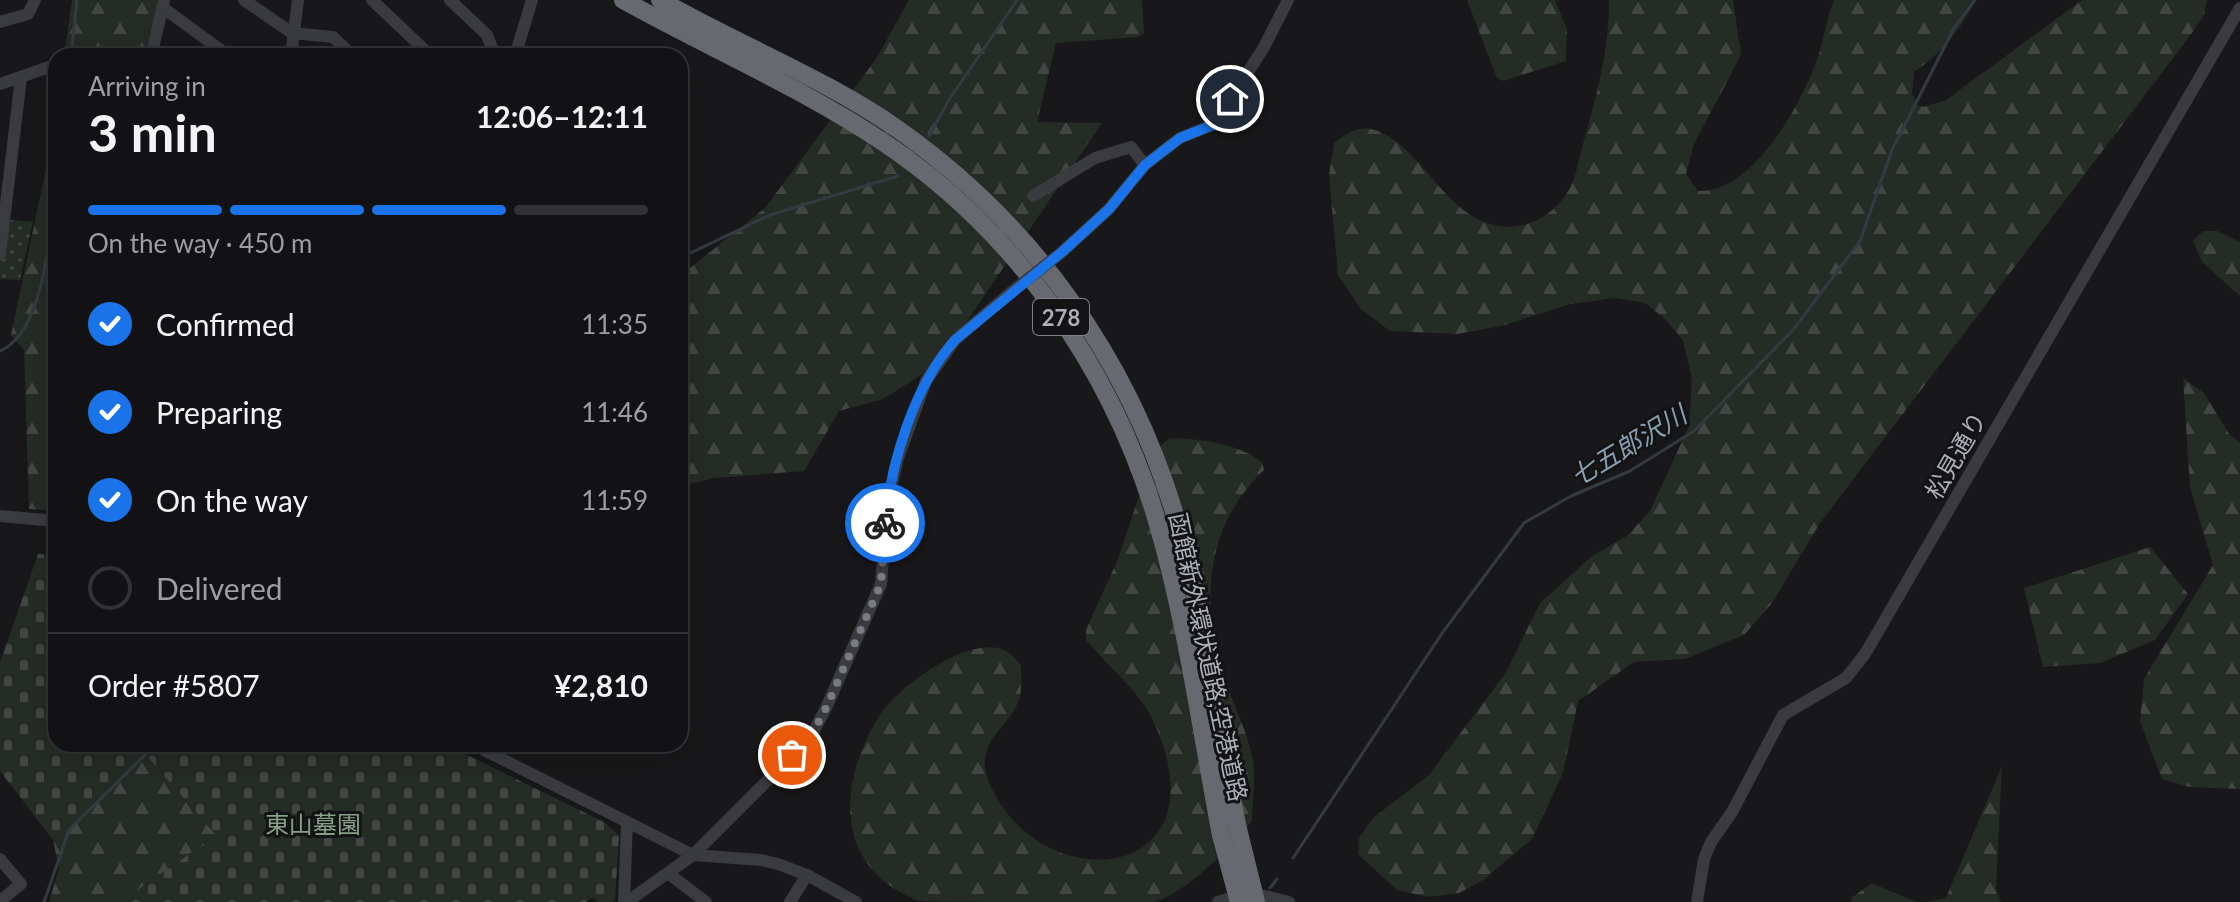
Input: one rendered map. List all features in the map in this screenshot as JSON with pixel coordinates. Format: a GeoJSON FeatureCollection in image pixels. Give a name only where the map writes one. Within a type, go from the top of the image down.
{"type":"FeatureCollection","features":[{"type":"Feature","properties":{"kind":"highway","name":"函館新外環状道路;空港道路"},"geometry":{"type":"LineString","coordinates":[[623,0],[808,97],[885,143],[993,234],[1057,311],[1111,400],[1158,522],[1230,832],[1256,902]]}},
{"type":"Feature","properties":{"kind":"highway","name":"函館新外環状道路;空港道路"},"geometry":{"type":"LineString","coordinates":[[660,0],[829,88],[896,128],[943,162],[1006,221],[1072,300],[1127,392],[1149,439],[1175,517],[1230,832],[1239,902]]}},
{"type":"Feature","properties":{"kind":"street"},"geometry":{"type":"LineString","coordinates":[[0,22],[28,14],[35,0]]}},
{"type":"Feature","properties":{"kind":"street"},"geometry":{"type":"LineString","coordinates":[[244,0],[292,33],[333,37],[345,48]]}},
{"type":"Feature","properties":{"kind":"street"},"geometry":{"type":"LineString","coordinates":[[291,48],[298,0]]}},
{"type":"Feature","properties":{"kind":"street"},"geometry":{"type":"LineString","coordinates":[[372,0],[423,48]]}},
{"type":"Feature","properties":{"kind":"street"},"geometry":{"type":"LineString","coordinates":[[450,0],[487,35],[492,48]]}},
{"type":"Feature","properties":{"kind":"street"},"geometry":{"type":"LineString","coordinates":[[517,48],[532,0]]}},
{"type":"Feature","properties":{"kind":"street"},"geometry":{"type":"LineString","coordinates":[[627,822],[626,902],[648,896],[810,738],[881,584],[887,505],[898,458],[926,381],[955,340],[1109,209],[1145,165],[1180,138],[1215,124],[1264,47],[1288,0]]}},
{"type":"Feature","properties":{"kind":"street"},"geometry":{"type":"LineString","coordinates":[[153,48],[163,4],[219,48]]}},
{"type":"Feature","properties":{"kind":"street","name":"松見通り"},"geometry":{"type":"LineString","coordinates":[[1697,902],[1704,859],[1711,842],[1732,812],[1783,715],[1846,678],[1860,662],[2240,8]]}},
{"type":"Feature","properties":{"kind":"street"},"geometry":{"type":"LineString","coordinates":[[0,84],[48,67]]}},
{"type":"Feature","properties":{"kind":"street"},"geometry":{"type":"LineString","coordinates":[[0,255],[21,77]]}},
{"type":"Feature","properties":{"kind":"street"},"geometry":{"type":"LineString","coordinates":[[1033,196],[1095,158],[1131,147],[1145,165]]}},
{"type":"Feature","properties":{"kind":"street"},"geometry":{"type":"LineString","coordinates":[[0,516],[48,520]]}},
{"type":"Feature","properties":{"kind":"street"},"geometry":{"type":"LineString","coordinates":[[488,752],[693,855],[761,860],[807,875],[856,902]]}},
{"type":"Feature","properties":{"kind":"street"},"geometry":{"type":"LineString","coordinates":[[0,859],[21,884],[0,901]]}},
{"type":"Feature","properties":{"kind":"street"},"geometry":{"type":"LineString","coordinates":[[669,874],[706,902]]}},
{"type":"Feature","properties":{"kind":"street"},"geometry":{"type":"LineString","coordinates":[[790,902],[807,875]]}},
{"type":"Feature","properties":{"kind":"street"},"geometry":{"type":"LineString","coordinates":[[1218,902],[1249,892],[1289,902]]}},
{"type":"Feature","properties":{"kind":"green space"},"geometry":{"type":"Polygon","coordinates":[[[72,0],[159,0],[146,48],[65,48],[72,0]]]}},
{"type":"Feature","properties":{"kind":"green space"},"geometry":{"type":"Polygon","coordinates":[[[909,0],[1142,0],[1144,33],[1138,37],[1056,43],[1037,122],[1102,123],[937,365],[883,399],[839,411],[804,471],[715,478],[688,484],[688,270],[765,208],[876,59],[909,0]]]}},
{"type":"Feature","properties":{"kind":"green space"},"geometry":{"type":"Polygon","coordinates":[[[1467,0],[1555,0],[1567,29],[1566,61],[1503,81],[1496,76],[1467,0]]]}},
{"type":"Feature","properties":{"kind":"green space"},"geometry":{"type":"Polygon","coordinates":[[[1609,0],[1733,0],[1741,55],[1694,144],[1686,174],[1698,191],[1718,188],[1738,178],[1772,143],[1810,78],[1834,0],[1976,0],[1950,40],[1914,72],[1912,93],[1916,104],[1923,107],[1946,100],[2082,0],[2207,0],[2204,15],[2192,33],[1820,523],[1772,603],[1744,635],[1685,659],[1634,662],[1578,701],[1563,773],[1532,839],[1483,880],[1459,893],[1427,897],[1397,890],[1358,854],[1359,838],[1373,818],[1429,775],[1505,674],[1540,603],[1592,556],[1627,536],[1650,511],[1689,426],[1692,378],[1683,340],[1665,319],[1645,303],[1615,298],[1571,304],[1501,326],[1457,334],[1390,331],[1361,309],[1338,275],[1329,175],[1334,143],[1360,129],[1380,132],[1414,157],[1460,208],[1474,217],[1502,226],[1537,220],[1565,197],[1575,176],[1601,73],[1609,0]]]}},
{"type":"Feature","properties":{"kind":"green space"},"geometry":{"type":"Polygon","coordinates":[[[48,159],[48,510],[29,509],[24,350],[11,335],[48,159]]]}},
{"type":"Feature","properties":{"kind":"green space"},"geometry":{"type":"Polygon","coordinates":[[[10,220],[33,222],[20,280],[0,279],[0,259],[5,259],[10,220]]]}},
{"type":"Feature","properties":{"kind":"green space"},"geometry":{"type":"Polygon","coordinates":[[[2203,231],[2217,231],[2240,242],[2240,296],[2202,262],[2193,241],[2203,231]]]}},
{"type":"Feature","properties":{"kind":"green space"},"geometry":{"type":"Polygon","coordinates":[[[2183,378],[2204,393],[2229,434],[2240,442],[2240,789],[2190,787],[2162,779],[2140,721],[2144,679],[2213,565],[2190,487],[2183,378]]]}},
{"type":"Feature","properties":{"kind":"green space"},"geometry":{"type":"Polygon","coordinates":[[[1170,438],[1230,446],[1262,462],[1264,470],[1244,492],[1229,516],[1213,567],[1211,594],[1217,650],[1253,760],[1252,821],[1195,878],[1155,902],[919,901],[891,887],[871,868],[858,846],[851,821],[851,795],[856,768],[880,715],[903,690],[938,665],[976,649],[993,647],[1008,652],[1021,665],[1021,692],[1016,706],[991,742],[985,764],[987,777],[1010,817],[1043,844],[1080,858],[1116,858],[1146,844],[1166,817],[1170,776],[1153,720],[1132,689],[1086,640],[1086,630],[1118,559],[1154,451],[1170,438]]]}},
{"type":"Feature","properties":{"kind":"green space"},"geometry":{"type":"Polygon","coordinates":[[[2150,547],[2188,594],[2155,640],[2100,663],[2043,667],[2024,588],[2150,547]]]}},
{"type":"Feature","properties":{"kind":"green space","name":"東山墓園"},"geometry":{"type":"Polygon","coordinates":[[[38,554],[48,555],[48,752],[140,752],[53,840],[0,771],[0,663],[38,554]]]}},
{"type":"Feature","properties":{"kind":"green space"},"geometry":{"type":"Polygon","coordinates":[[[139,752],[145,752],[216,835],[121,902],[49,902],[59,868],[53,840],[139,752]]]}},
{"type":"Feature","properties":{"kind":"green space","name":"東山墓園"},"geometry":{"type":"Polygon","coordinates":[[[144,752],[461,752],[604,822],[619,835],[615,899],[612,902],[598,902],[593,897],[586,902],[121,902],[216,835],[144,752]]]}},
{"type":"Feature","properties":{"kind":"green space"},"geometry":{"type":"Polygon","coordinates":[[[2002,766],[1996,889],[2001,902],[1927,902],[1946,898],[2002,766]]]}},
{"type":"Feature","properties":{"kind":"green space"},"geometry":{"type":"Polygon","coordinates":[[[1871,884],[1917,902],[1852,902],[1851,898],[1871,884]]]}},
{"type":"Feature","properties":{"kind":"waterway"},"geometry":{"type":"LineString","coordinates":[[72,48],[77,0]]}},
{"type":"Feature","properties":{"kind":"waterway"},"geometry":{"type":"LineString","coordinates":[[929,136],[949,100],[1017,0]]}},
{"type":"Feature","properties":{"kind":"waterway","name":"七五郎沢川"},"geometry":{"type":"LineString","coordinates":[[1293,858],[1443,632],[1524,523],[1571,496],[1630,471],[1694,431],[1793,330],[1860,241],[1892,150],[1954,28],[1975,0]]}},
{"type":"Feature","properties":{"kind":"waterway"},"geometry":{"type":"LineString","coordinates":[[688,254],[770,215],[898,176]]}},
{"type":"Feature","properties":{"kind":"waterway"},"geometry":{"type":"LineString","coordinates":[[0,351],[17,339],[29,319],[39,294],[48,247]]}},
{"type":"Feature","properties":{"kind":"waterway"},"geometry":{"type":"LineString","coordinates":[[44,902],[69,830],[148,752]]}},
{"type":"Feature","properties":{"kind":"waterway","name":"七五郎沢川"},"geometry":{"type":"LineString","coordinates":[[1270,888],[1277,879]]}},
{"type":"Feature","properties":{"kind":"way so far"},"geometry":{"type":"LineString","coordinates":[[792,755],[810,738],[826,708],[881,584],[885,523]]}},
{"type":"Feature","properties":{"kind":"route"},"geometry":{"type":"LineString","coordinates":[[885,523],[898,458],[926,381],[938,358],[955,340],[1109,209],[1145,165],[1180,138],[1215,124],[1230,99]]}}]}
